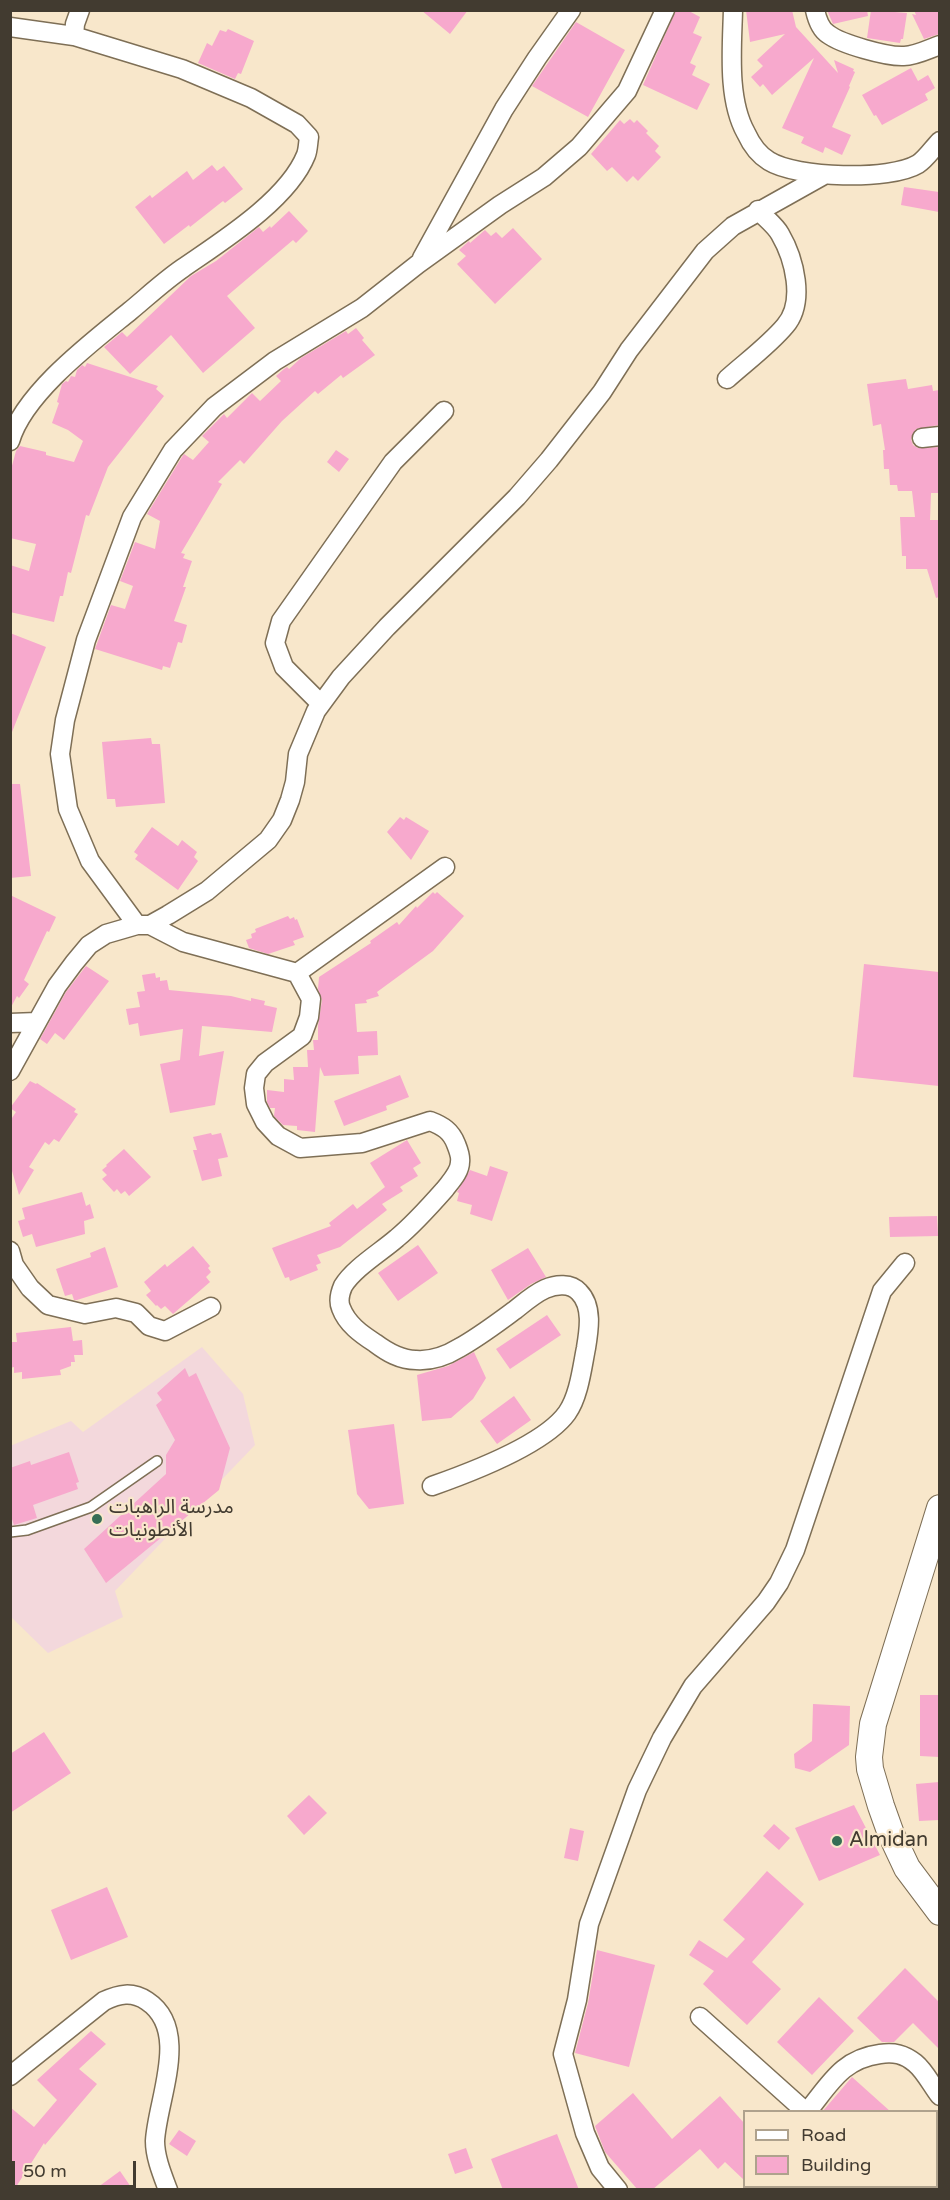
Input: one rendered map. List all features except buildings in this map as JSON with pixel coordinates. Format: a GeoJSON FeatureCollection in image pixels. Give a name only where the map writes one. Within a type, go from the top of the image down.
{"type":"FeatureCollection","features":[{"type":"Feature","properties":{"kind":"street"},"geometry":{"type":"LineString","coordinates":[[74,36],[80,10]]}},
{"type":"Feature","properties":{"kind":"street"},"geometry":{"type":"LineString","coordinates":[[418,264],[504,109],[571,10]]}},
{"type":"Feature","properties":{"kind":"street"},"geometry":{"type":"LineString","coordinates":[[432,1486],[490,1464],[549,1431],[567,1413],[582,1367],[588,1338],[589,1314],[584,1297],[575,1287],[564,1285],[548,1288],[465,1345],[432,1359],[401,1358],[383,1350],[346,1320],[339,1306],[340,1295],[345,1284],[367,1262],[399,1237],[455,1176],[460,1162],[458,1149],[449,1131],[430,1121],[362,1143],[300,1148],[278,1136],[266,1122],[256,1104],[254,1088],[256,1074],[265,1063],[302,1036],[309,1017],[311,999],[297,973],[183,942],[144,925],[90,861],[68,809],[60,754],[65,720],[86,640],[132,518],[173,450],[214,407],[275,361],[362,308],[418,264],[500,205],[544,177],[579,147],[627,91],[665,10]]}},
{"type":"Feature","properties":{"kind":"street"},"geometry":{"type":"LineString","coordinates":[[734,10],[733,85],[744,131],[757,150],[770,162],[824,176],[871,174],[905,169],[918,164],[939,141]]}},
{"type":"Feature","properties":{"kind":"street"},"geometry":{"type":"LineString","coordinates":[[814,10],[818,22],[828,34],[889,56],[907,56],[939,45]]}},
{"type":"Feature","properties":{"kind":"street"},"geometry":{"type":"LineString","coordinates":[[10,27],[74,36],[182,69],[251,98],[297,124],[309,137],[307,153],[295,176],[272,201],[225,240],[181,270],[71,360],[42,389],[14,429],[10,441]]}},
{"type":"Feature","properties":{"kind":"street"},"geometry":{"type":"LineString","coordinates":[[10,1071],[57,986],[89,945],[106,934],[144,925],[207,891],[268,840],[282,820],[290,800],[295,782],[298,754],[321,704],[362,652],[518,497],[602,392],[629,350],[705,251],[721,235],[758,210],[824,176]]}},
{"type":"Feature","properties":{"kind":"street"},"geometry":{"type":"LineString","coordinates":[[727,379],[787,325],[796,297],[797,284],[790,254],[779,232],[758,210]]}},
{"type":"Feature","properties":{"kind":"street"},"geometry":{"type":"LineString","coordinates":[[321,704],[284,667],[275,643],[281,621],[393,462],[444,411]]}},
{"type":"Feature","properties":{"kind":"street"},"geometry":{"type":"LineString","coordinates":[[297,973],[445,867]]}},
{"type":"Feature","properties":{"kind":"street"},"geometry":{"type":"LineString","coordinates":[[10,1023],[37,1022]]}},
{"type":"Feature","properties":{"kind":"street"},"geometry":{"type":"LineString","coordinates":[[10,1251],[14,1264],[25,1280],[48,1305],[85,1314],[116,1308],[136,1313],[149,1326],[165,1331],[211,1307]]}},
{"type":"Feature","properties":{"kind":"street"},"geometry":{"type":"LineString","coordinates":[[618,2190],[600,2168],[585,2133],[563,2054],[577,2000],[589,1924],[637,1790],[662,1738],[693,1686],[766,1602],[779,1583],[795,1550],[882,1291],[905,1263]]}},
{"type":"Feature","properties":{"kind":"street"},"geometry":{"type":"LineString","coordinates":[[939,1509],[873,1724],[870,1757],[874,1784],[891,1834],[907,1868],[939,1912]]}},
{"type":"Feature","properties":{"kind":"street"},"geometry":{"type":"LineString","coordinates":[[10,2076],[104,2001],[117,1995],[130,1994],[153,2005],[165,2023],[170,2039],[170,2055],[155,2141],[157,2156],[168,2190]]}},
{"type":"Feature","properties":{"kind":"street"},"geometry":{"type":"LineString","coordinates":[[700,2017],[804,2110]]}},
{"type":"Feature","properties":{"kind":"street"},"geometry":{"type":"LineString","coordinates":[[808,2110],[844,2067],[855,2060],[892,2052],[916,2064],[939,2096]]}},
{"type":"Feature","properties":{"kind":"lane"},"geometry":{"type":"LineString","coordinates":[[10,1532],[27,1530],[91,1507],[157,1461]]}},
{"type":"Feature","properties":{"kind":"shaded area","name":"مدرسة الراهبات الأنطونيات"},"geometry":{"type":"Polygon","coordinates":[[[202,1347],[243,1394],[255,1445],[115,1591],[123,1617],[48,1653],[11,1617],[10,1446],[71,1421],[83,1432],[202,1347]]]}},
{"type":"Feature","properties":{"kind":"place","name":"مدرسة الراهبات الأنطونيات"},"geometry":{"type":"Point","coordinates":[97,1519]}},
{"type":"Feature","properties":{"kind":"place","name":"Almidan"},"geometry":{"type":"Point","coordinates":[837,1841]}}]}
